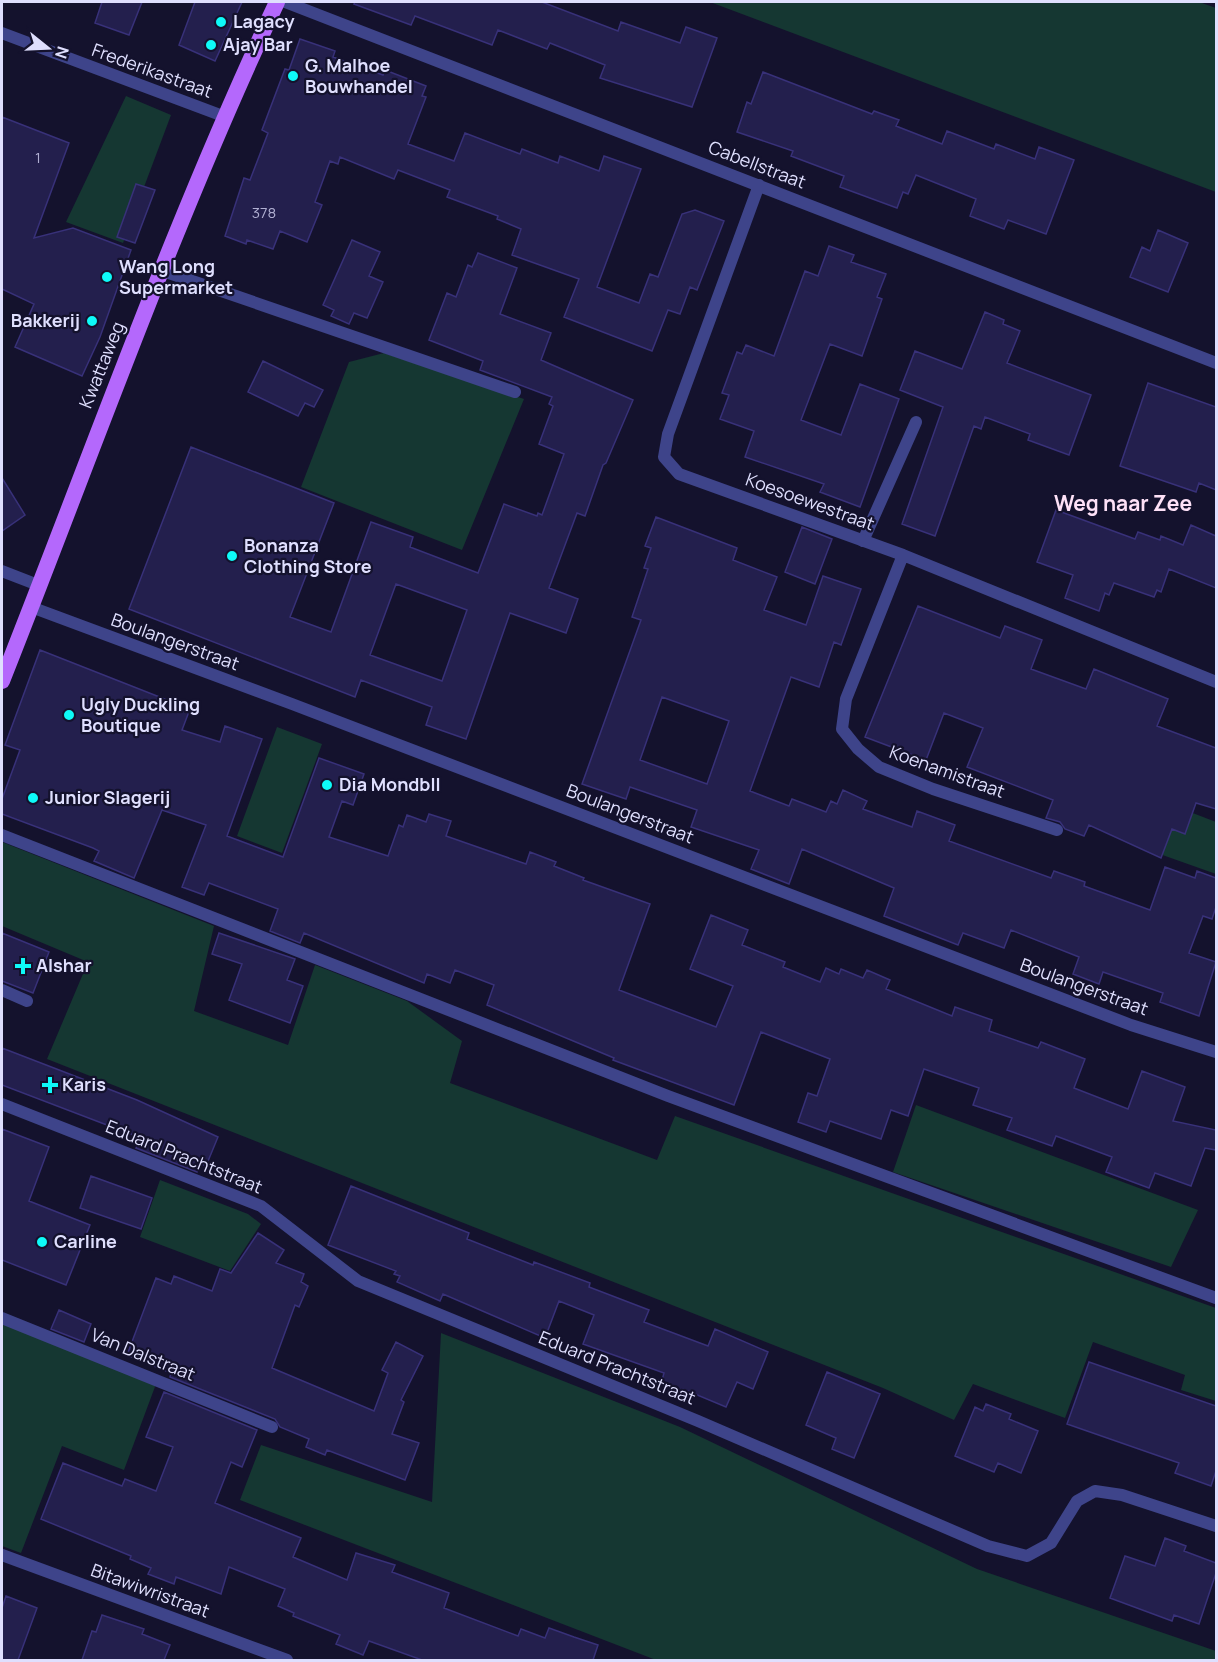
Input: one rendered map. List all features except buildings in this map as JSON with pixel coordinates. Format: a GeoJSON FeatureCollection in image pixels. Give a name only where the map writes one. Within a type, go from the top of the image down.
{"type":"FeatureCollection","features":[{"type":"Feature","properties":{"kind":"main road","name":"Kwattaweg"},"geometry":{"type":"LineString","coordinates":[[2,681],[130,345],[163,272],[223,116],[277,2]]}},
{"type":"Feature","properties":{"kind":"street","name":"Cabellstraat"},"geometry":{"type":"LineString","coordinates":[[285,2],[1216,363]]}},
{"type":"Feature","properties":{"kind":"street","name":"Frederikastraat"},"geometry":{"type":"LineString","coordinates":[[2,33],[223,116]]}},
{"type":"Feature","properties":{"kind":"street","name":"Koesoewestraat"},"geometry":{"type":"LineString","coordinates":[[759,185],[668,434],[664,457],[679,474],[903,555],[1216,682]]}},
{"type":"Feature","properties":{"kind":"street"},"geometry":{"type":"LineString","coordinates":[[163,272],[515,393]]}},
{"type":"Feature","properties":{"kind":"street"},"geometry":{"type":"LineString","coordinates":[[864,541],[916,422]]}},
{"type":"Feature","properties":{"kind":"street","name":"Koenamistraat"},"geometry":{"type":"LineString","coordinates":[[903,555],[846,699],[842,729],[858,749],[879,767],[933,789],[1057,830]]}},
{"type":"Feature","properties":{"kind":"street"},"geometry":{"type":"LineString","coordinates":[[2,571],[38,585]]}},
{"type":"Feature","properties":{"kind":"street","name":"Boulangerstraat"},"geometry":{"type":"LineString","coordinates":[[31,607],[292,704],[1131,1025],[1216,1052]]}},
{"type":"Feature","properties":{"kind":"street"},"geometry":{"type":"LineString","coordinates":[[2,835],[668,1096],[1216,1298]]}},
{"type":"Feature","properties":{"kind":"street"},"geometry":{"type":"LineString","coordinates":[[2,990],[27,1001]]}},
{"type":"Feature","properties":{"kind":"street","name":"Eduard Prachtstraat"},"geometry":{"type":"LineString","coordinates":[[2,1104],[261,1206],[358,1281],[699,1421],[988,1546],[1027,1556],[1052,1544],[1077,1501],[1095,1491],[1122,1495],[1216,1526]]}},
{"type":"Feature","properties":{"kind":"street","name":"Van Dalstraat"},"geometry":{"type":"LineString","coordinates":[[2,1318],[272,1426]]}},
{"type":"Feature","properties":{"kind":"street","name":"Bitawiwristraat"},"geometry":{"type":"LineString","coordinates":[[2,1555],[287,1660]]}},
{"type":"Feature","properties":{"kind":"green space"},"geometry":{"type":"Polygon","coordinates":[[[710,2],[1199,2],[1216,8],[1216,192],[710,2]]]}},
{"type":"Feature","properties":{"kind":"green space"},"geometry":{"type":"Polygon","coordinates":[[[126,96],[171,115],[123,243],[66,222],[126,96]]]}},
{"type":"Feature","properties":{"kind":"green space"},"geometry":{"type":"Polygon","coordinates":[[[384,353],[524,399],[462,550],[301,487],[349,362],[384,353]]]}},
{"type":"Feature","properties":{"kind":"green space"},"geometry":{"type":"Polygon","coordinates":[[[277,727],[322,744],[282,853],[237,836],[277,727]]]}},
{"type":"Feature","properties":{"kind":"green space"},"geometry":{"type":"Polygon","coordinates":[[[1172,805],[1216,822],[1216,874],[1154,852],[1172,805]]]}},
{"type":"Feature","properties":{"kind":"green space"},"geometry":{"type":"Polygon","coordinates":[[[2,842],[214,926],[194,1011],[288,1045],[315,965],[407,1001],[462,1041],[450,1083],[657,1160],[675,1116],[1216,1308],[1216,1401],[1181,1390],[1185,1375],[1093,1342],[1065,1418],[973,1384],[954,1420],[883,1388],[47,1059],[88,962],[2,926],[2,842]]]}},
{"type":"Feature","properties":{"kind":"green space"},"geometry":{"type":"Polygon","coordinates":[[[916,1105],[1198,1210],[1171,1267],[893,1172],[916,1105]]]}},
{"type":"Feature","properties":{"kind":"green space"},"geometry":{"type":"Polygon","coordinates":[[[160,1180],[248,1214],[261,1224],[230,1271],[140,1237],[160,1180]]]}},
{"type":"Feature","properties":{"kind":"green space"},"geometry":{"type":"Polygon","coordinates":[[[2,1322],[156,1384],[124,1470],[62,1446],[21,1553],[2,1546],[2,1322]]]}},
{"type":"Feature","properties":{"kind":"green space"},"geometry":{"type":"Polygon","coordinates":[[[441,1333],[680,1427],[977,1569],[1216,1651],[1216,1660],[656,1660],[240,1500],[261,1445],[432,1502],[441,1333]]]}},
{"type":"Feature","properties":{"kind":"place","name":"Lagacy"},"geometry":{"type":"Point","coordinates":[221,22]}},
{"type":"Feature","properties":{"kind":"place","name":"Ajay Bar"},"geometry":{"type":"Point","coordinates":[211,45]}},
{"type":"Feature","properties":{"kind":"place","name":"G. Malhoe Bouwhandel"},"geometry":{"type":"Point","coordinates":[293,76]}},
{"type":"Feature","properties":{"kind":"place","name":"Wang Long Supermarket"},"geometry":{"type":"Point","coordinates":[107,277]}},
{"type":"Feature","properties":{"kind":"place","name":"Bakkerij"},"geometry":{"type":"Point","coordinates":[92,321]}},
{"type":"Feature","properties":{"kind":"place","name":"Bonanza Clothing Store"},"geometry":{"type":"Point","coordinates":[232,556]}},
{"type":"Feature","properties":{"kind":"place","name":"Ugly Duckling Boutique"},"geometry":{"type":"Point","coordinates":[69,715]}},
{"type":"Feature","properties":{"kind":"place","name":"Dia Mondbll"},"geometry":{"type":"Point","coordinates":[327,785]}},
{"type":"Feature","properties":{"kind":"place","name":"Junior Slagerij"},"geometry":{"type":"Point","coordinates":[33,798]}},
{"type":"Feature","properties":{"kind":"place","name":"Alshar"},"geometry":{"type":"Point","coordinates":[23,966]}},
{"type":"Feature","properties":{"kind":"place","name":"Karis"},"geometry":{"type":"Point","coordinates":[50,1085]}},
{"type":"Feature","properties":{"kind":"place","name":"Carline"},"geometry":{"type":"Point","coordinates":[42,1242]}},
{"type":"Feature","properties":{"kind":"district","name":"Weg naar Zee"},"geometry":{"type":"Point","coordinates":[1123,504]}}]}
